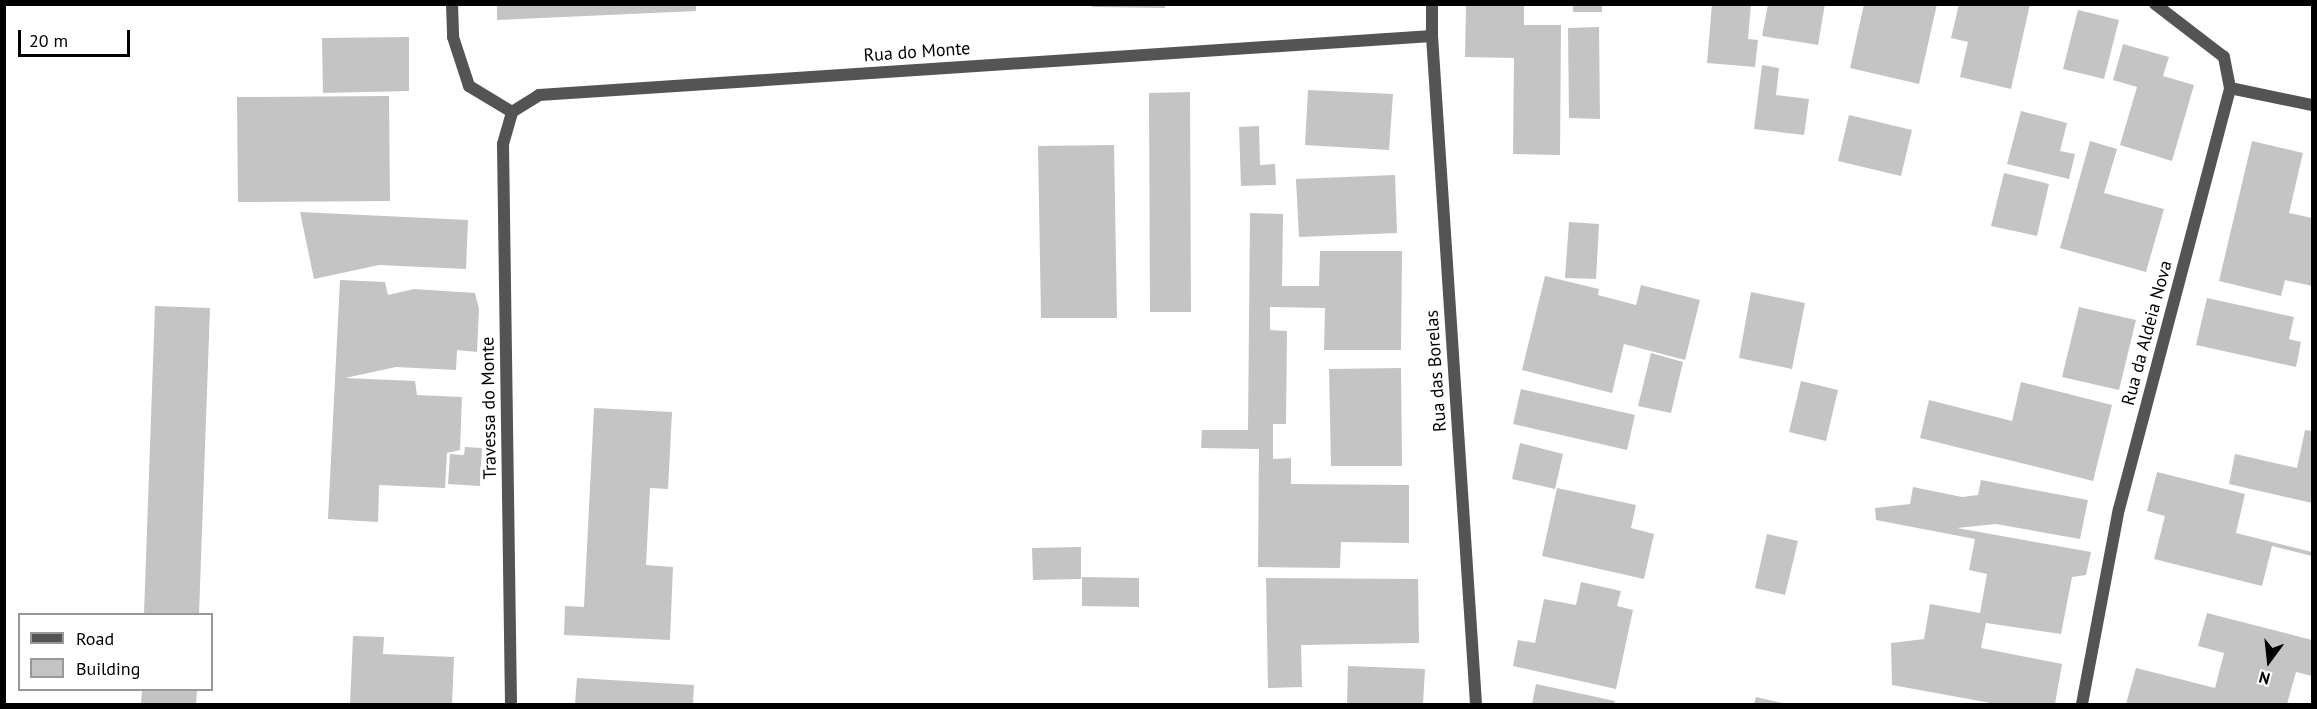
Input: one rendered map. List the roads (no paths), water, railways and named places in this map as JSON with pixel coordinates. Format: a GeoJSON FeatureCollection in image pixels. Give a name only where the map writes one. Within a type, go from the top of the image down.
{"type":"FeatureCollection","features":[{"type":"Feature","properties":{"kind":"street"},"geometry":{"type":"LineString","coordinates":[[452,4],[453,37],[469,86],[512,112]]}},
{"type":"Feature","properties":{"kind":"street"},"geometry":{"type":"LineString","coordinates":[[1432,4],[1432,36]]}},
{"type":"Feature","properties":{"kind":"street","name":"Rua da Aldeia Nova"},"geometry":{"type":"LineString","coordinates":[[2082,705],[2119,508],[2230,88],[2224,57],[2155,4]]}},
{"type":"Feature","properties":{"kind":"street","name":"Rua do Monte"},"geometry":{"type":"LineString","coordinates":[[512,112],[539,95],[1432,36]]}},
{"type":"Feature","properties":{"kind":"street","name":"Rua das Borelas"},"geometry":{"type":"LineString","coordinates":[[1432,36],[1476,705]]}},
{"type":"Feature","properties":{"kind":"street"},"geometry":{"type":"LineString","coordinates":[[2230,88],[2313,105]]}},
{"type":"Feature","properties":{"kind":"street","name":"Travessa do Monte"},"geometry":{"type":"LineString","coordinates":[[511,705],[503,144],[512,112]]}}]}
